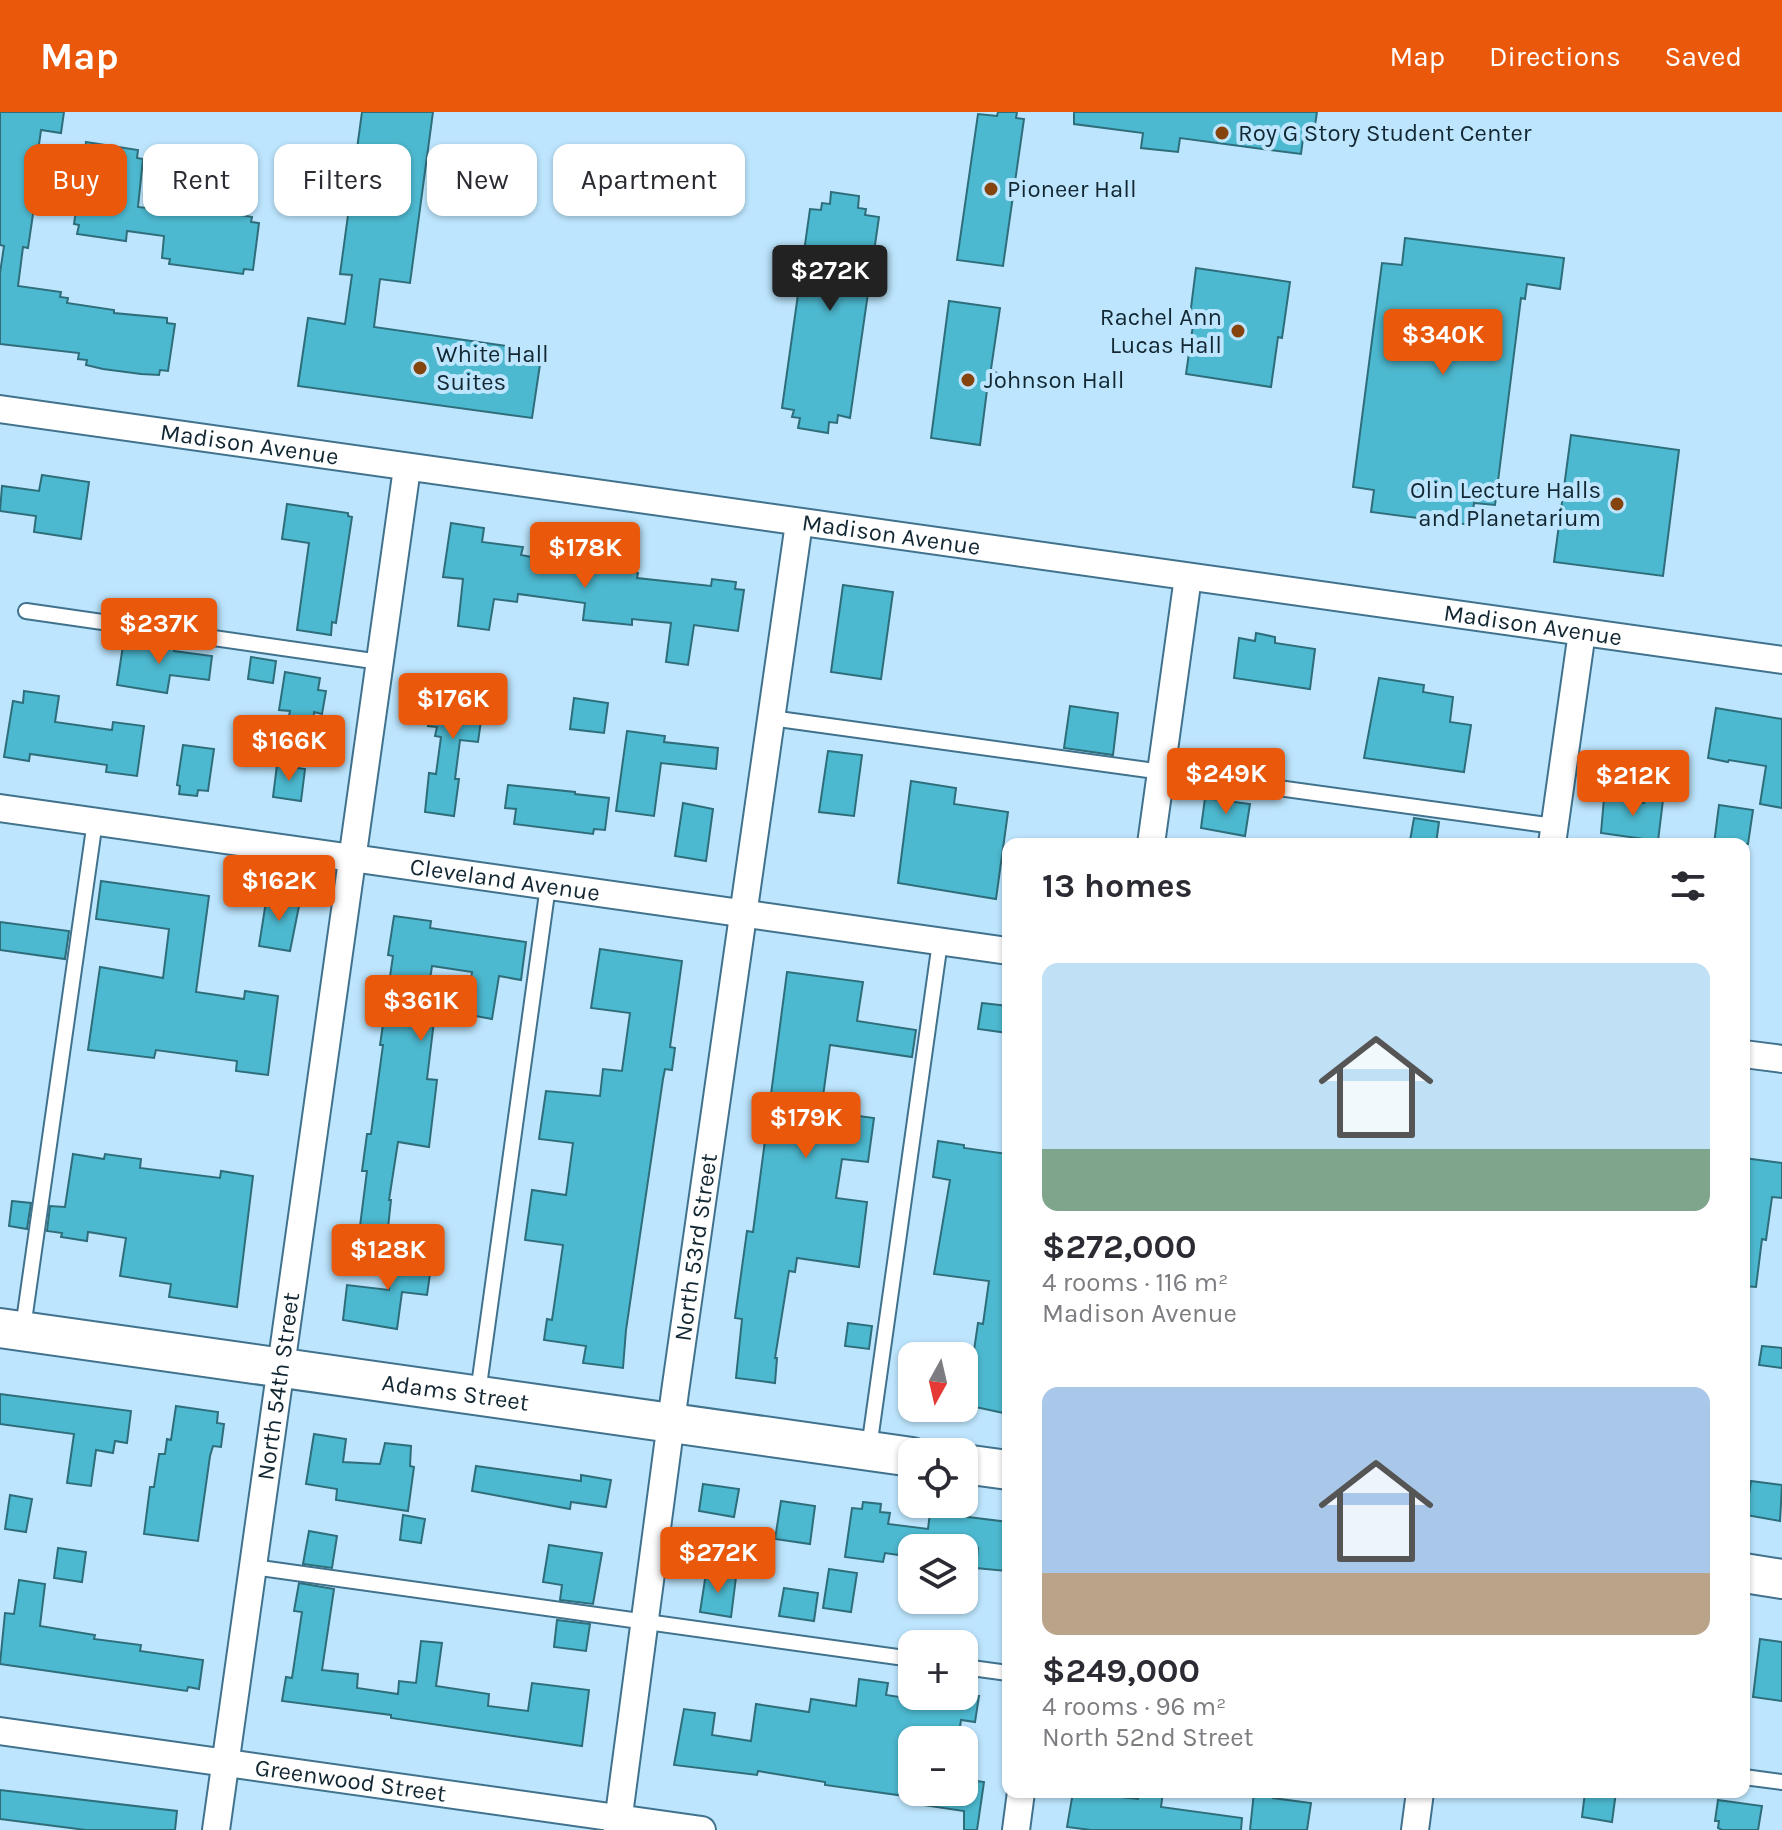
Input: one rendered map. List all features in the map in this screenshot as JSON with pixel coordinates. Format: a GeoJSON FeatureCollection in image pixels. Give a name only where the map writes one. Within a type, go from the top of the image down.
{"type":"FeatureCollection","features":[{"type":"Feature","properties":{"kind":"main road","name":"Adams Street"},"geometry":{"type":"LineString","coordinates":[[11,1330],[898,1455]]}},
{"type":"Feature","properties":{"kind":"main road"},"geometry":{"type":"LineString","coordinates":[[978,1466],[1002,1469]]}},
{"type":"Feature","properties":{"kind":"main road"},"geometry":{"type":"LineString","coordinates":[[1750,1574],[1782,1579]]}},
{"type":"Feature","properties":{"kind":"street","name":"Madison Avenue"},"geometry":{"type":"LineString","coordinates":[[0,409],[1782,660]]}},
{"type":"Feature","properties":{"kind":"street","name":"North 54th Street"},"geometry":{"type":"LineString","coordinates":[[216,1830],[407,468]]}},
{"type":"Feature","properties":{"kind":"street","name":"North 53rd Street"},"geometry":{"type":"LineString","coordinates":[[618,1824],[671,1423],[799,523]]}},
{"type":"Feature","properties":{"kind":"street"},"geometry":{"type":"LineString","coordinates":[[1152,838],[1188,577]]}},
{"type":"Feature","properties":{"kind":"street"},"geometry":{"type":"LineString","coordinates":[[1553,835],[1582,632]]}},
{"type":"Feature","properties":{"kind":"street","name":"Cleveland Avenue"},"geometry":{"type":"LineString","coordinates":[[0,808],[1002,950]]}},
{"type":"Feature","properties":{"kind":"street"},"geometry":{"type":"LineString","coordinates":[[1750,1055],[1782,1059]]}},
{"type":"Feature","properties":{"kind":"street","name":"Greenwood Street"},"geometry":{"type":"LineString","coordinates":[[0,1731],[618,1824],[702,1830]]}},
{"type":"Feature","properties":{"kind":"street"},"geometry":{"type":"LineString","coordinates":[[1016,1830],[1020,1798]]}},
{"type":"Feature","properties":{"kind":"street"},"geometry":{"type":"LineString","coordinates":[[1415,1830],[1419,1798]]}},
{"type":"Feature","properties":{"kind":"lane"},"geometry":{"type":"LineString","coordinates":[[26,611],[380,662]]}},
{"type":"Feature","properties":{"kind":"lane"},"geometry":{"type":"LineString","coordinates":[[771,718],[1162,772],[1553,835]]}},
{"type":"Feature","properties":{"kind":"lane"},"geometry":{"type":"LineString","coordinates":[[11,1330],[95,821]]}},
{"type":"Feature","properties":{"kind":"lane"},"geometry":{"type":"LineString","coordinates":[[478,1395],[548,886]]}},
{"type":"Feature","properties":{"kind":"lane"},"geometry":{"type":"LineString","coordinates":[[868,1451],[940,942]]}},
{"type":"Feature","properties":{"kind":"lane"},"geometry":{"type":"LineString","coordinates":[[253,1567],[898,1657]]}},
{"type":"Feature","properties":{"kind":"lane"},"geometry":{"type":"LineString","coordinates":[[978,1669],[1002,1672]]}},
{"type":"Feature","properties":{"kind":"lane"},"geometry":{"type":"LineString","coordinates":[[1750,1778],[1782,1782]]}},
{"type":"Feature","properties":{"kind":"building"},"geometry":{"type":"Polygon","coordinates":[[[0,112],[64,112],[61,133],[41,130],[39,144],[24,144],[24,216],[33,216],[28,248],[23,247],[18,286],[61,292],[60,297],[68,298],[67,303],[114,310],[114,313],[167,318],[167,323],[175,324],[168,371],[160,370],[159,375],[103,369],[86,365],[87,360],[78,359],[79,353],[0,344],[0,273],[4,246],[0,245],[0,112]]]}},
{"type":"Feature","properties":{"kind":"building","name":"White Hall Suites"},"geometry":{"type":"Polygon","coordinates":[[[362,112],[433,112],[410,283],[380,279],[374,327],[542,351],[532,418],[298,386],[308,318],[345,324],[352,275],[340,274],[348,216],[411,216],[411,144],[358,144],[362,112]]]}},
{"type":"Feature","properties":{"kind":"building","name":"Pioneer Hall"},"geometry":{"type":"Polygon","coordinates":[[[998,112],[1017,112],[1016,118],[1024,119],[1003,266],[957,260],[978,114],[997,116],[998,112]]]}},
{"type":"Feature","properties":{"kind":"building","name":"Roy G Story Student Center"},"geometry":{"type":"Polygon","coordinates":[[[1074,112],[1317,112],[1314,132],[1304,131],[1301,154],[1180,138],[1178,152],[1141,148],[1143,133],[1074,124],[1074,112]]]}},
{"type":"Feature","properties":{"kind":"building"},"geometry":{"type":"Polygon","coordinates":[[[127,148],[138,150],[137,158],[143,159],[138,207],[143,208],[143,216],[246,216],[252,217],[251,222],[259,223],[253,270],[244,269],[243,274],[169,264],[170,259],[162,258],[164,236],[127,231],[126,241],[77,234],[79,225],[74,224],[75,216],[127,216],[127,148]]]}},
{"type":"Feature","properties":{"kind":"building"},"geometry":{"type":"Polygon","coordinates":[[[831,192],[859,196],[858,208],[866,209],[865,215],[879,217],[850,418],[838,415],[837,423],[829,422],[828,433],[798,428],[800,418],[792,417],[794,410],[782,408],[810,209],[821,210],[822,203],[830,204],[831,192]]]}},
{"type":"Feature","properties":{"kind":"building"},"geometry":{"type":"Polygon","coordinates":[[[1405,238],[1564,258],[1560,289],[1527,284],[1525,299],[1521,298],[1495,505],[1474,503],[1471,525],[1371,512],[1374,490],[1353,487],[1382,263],[1402,265],[1405,238]]]}},
{"type":"Feature","properties":{"kind":"building","name":"Rachel Ann Lucas Hall"},"geometry":{"type":"Polygon","coordinates":[[[1196,268],[1290,282],[1271,387],[1186,374],[1196,268]]]}},
{"type":"Feature","properties":{"kind":"building","name":"Johnson Hall"},"geometry":{"type":"Polygon","coordinates":[[[949,301],[1000,308],[991,369],[1003,377],[987,390],[980,445],[931,438],[949,301]]]}},
{"type":"Feature","properties":{"kind":"building","name":"Olin Lecture Halls and Planetarium"},"geometry":{"type":"Polygon","coordinates":[[[1571,435],[1679,450],[1663,576],[1554,562],[1571,435]]]}},
{"type":"Feature","properties":{"kind":"building"},"geometry":{"type":"Polygon","coordinates":[[[42,475],[89,482],[81,539],[34,532],[36,516],[0,511],[2,486],[39,491],[42,475]]]}},
{"type":"Feature","properties":{"kind":"building"},"geometry":{"type":"Polygon","coordinates":[[[287,504],[348,513],[352,517],[336,623],[332,622],[331,635],[297,630],[309,543],[282,539],[287,504]]]}},
{"type":"Feature","properties":{"kind":"building"},"geometry":{"type":"Polygon","coordinates":[[[451,523],[484,528],[482,542],[523,547],[521,555],[564,563],[565,556],[629,562],[628,571],[638,573],[637,578],[711,586],[712,579],[736,582],[735,589],[744,590],[738,631],[694,625],[688,665],[666,662],[671,623],[632,619],[632,625],[583,620],[585,603],[518,594],[517,602],[494,599],[489,630],[458,626],[463,579],[443,577],[451,523]]]}},
{"type":"Feature","properties":{"kind":"building"},"geometry":{"type":"Polygon","coordinates":[[[843,585],[893,592],[881,679],[831,672],[843,585]]]}},
{"type":"Feature","properties":{"kind":"building"},"geometry":{"type":"Polygon","coordinates":[[[1256,633],[1275,637],[1275,643],[1315,649],[1310,689],[1234,678],[1239,638],[1255,641],[1256,633]]]}},
{"type":"Feature","properties":{"kind":"building"},"geometry":{"type":"Polygon","coordinates":[[[124,639],[212,656],[209,680],[170,675],[167,693],[117,685],[124,639]]]}},
{"type":"Feature","properties":{"kind":"building"},"geometry":{"type":"Polygon","coordinates":[[[251,657],[276,661],[273,683],[248,679],[251,657]]]}},
{"type":"Feature","properties":{"kind":"building"},"geometry":{"type":"Polygon","coordinates":[[[285,672],[320,678],[318,690],[326,691],[322,714],[314,712],[313,725],[288,721],[290,711],[279,710],[285,672]]]}},
{"type":"Feature","properties":{"kind":"building"},"geometry":{"type":"Polygon","coordinates":[[[1379,678],[1424,685],[1423,692],[1453,697],[1450,722],[1471,725],[1464,772],[1364,758],[1379,678]]]}},
{"type":"Feature","properties":{"kind":"building"},"geometry":{"type":"Polygon","coordinates":[[[449,680],[486,685],[478,742],[460,740],[454,816],[425,812],[429,773],[436,774],[441,737],[435,736],[437,727],[428,726],[431,703],[446,705],[449,680]]]}},
{"type":"Feature","properties":{"kind":"building"},"geometry":{"type":"Polygon","coordinates":[[[24,691],[59,696],[55,722],[112,730],[113,722],[144,726],[137,776],[106,772],[107,765],[30,754],[29,761],[4,757],[13,701],[23,703],[24,691]]]}},
{"type":"Feature","properties":{"kind":"building"},"geometry":{"type":"Polygon","coordinates":[[[574,698],[608,703],[604,733],[570,729],[574,698]]]}},
{"type":"Feature","properties":{"kind":"building"},"geometry":{"type":"Polygon","coordinates":[[[1070,706],[1118,713],[1113,755],[1064,748],[1070,706]]]}},
{"type":"Feature","properties":{"kind":"building"},"geometry":{"type":"Polygon","coordinates":[[[1716,708],[1782,719],[1782,808],[1760,804],[1766,766],[1708,758],[1716,708]]]}},
{"type":"Feature","properties":{"kind":"building"},"geometry":{"type":"Polygon","coordinates":[[[627,731],[665,736],[664,742],[718,748],[716,769],[661,763],[654,816],[616,811],[627,731]]]}},
{"type":"Feature","properties":{"kind":"building"},"geometry":{"type":"Polygon","coordinates":[[[183,745],[214,749],[208,791],[198,790],[197,796],[179,794],[180,786],[177,785],[183,745]]]}},
{"type":"Feature","properties":{"kind":"building"},"geometry":{"type":"Polygon","coordinates":[[[828,751],[862,755],[854,816],[819,812],[828,751]]]}},
{"type":"Feature","properties":{"kind":"building"},"geometry":{"type":"Polygon","coordinates":[[[277,765],[305,769],[301,801],[273,797],[277,765]]]}},
{"type":"Feature","properties":{"kind":"building"},"geometry":{"type":"Polygon","coordinates":[[[911,781],[956,788],[954,804],[1008,812],[996,899],[898,883],[911,781]]]}},
{"type":"Feature","properties":{"kind":"building"},"geometry":{"type":"Polygon","coordinates":[[[508,785],[609,798],[605,830],[594,829],[593,834],[514,824],[516,809],[505,808],[508,785]]]}},
{"type":"Feature","properties":{"kind":"building"},"geometry":{"type":"Polygon","coordinates":[[[1645,797],[1663,800],[1658,838],[1601,833],[1604,798],[1644,803],[1645,797]]]}},
{"type":"Feature","properties":{"kind":"building"},"geometry":{"type":"Polygon","coordinates":[[[1205,798],[1250,804],[1245,836],[1201,828],[1205,798]]]}},
{"type":"Feature","properties":{"kind":"building"},"geometry":{"type":"Polygon","coordinates":[[[683,803],[713,809],[706,861],[675,856],[683,803]]]}},
{"type":"Feature","properties":{"kind":"building"},"geometry":{"type":"Polygon","coordinates":[[[1719,805],[1753,810],[1749,838],[1715,838],[1719,805]]]}},
{"type":"Feature","properties":{"kind":"building"},"geometry":{"type":"Polygon","coordinates":[[[1414,818],[1439,822],[1437,838],[1411,838],[1414,818]]]}},
{"type":"Feature","properties":{"kind":"building"},"geometry":{"type":"Polygon","coordinates":[[[101,881],[209,896],[196,992],[244,999],[245,991],[278,996],[268,1075],[236,1071],[237,1061],[156,1050],[154,1058],[88,1050],[100,967],[163,978],[169,929],[96,919],[101,881]]]}},
{"type":"Feature","properties":{"kind":"building"},"geometry":{"type":"Polygon","coordinates":[[[267,895],[300,901],[290,951],[259,946],[267,895]]]}},
{"type":"Feature","properties":{"kind":"building"},"geometry":{"type":"Polygon","coordinates":[[[394,916],[431,921],[430,928],[526,942],[521,980],[499,976],[492,1019],[465,1014],[472,972],[432,966],[424,1020],[434,1021],[427,1079],[437,1080],[429,1147],[398,1142],[387,1237],[359,1234],[367,1171],[362,1171],[367,1134],[371,1134],[383,1045],[380,1045],[393,956],[388,955],[394,916]]]}},
{"type":"Feature","properties":{"kind":"building"},"geometry":{"type":"Polygon","coordinates":[[[0,922],[69,931],[65,959],[0,950],[0,922]]]}},
{"type":"Feature","properties":{"kind":"building"},"geometry":{"type":"Polygon","coordinates":[[[600,949],[682,961],[670,1047],[675,1048],[672,1070],[665,1069],[663,1079],[623,1368],[583,1363],[586,1346],[544,1340],[547,1319],[552,1320],[563,1245],[525,1240],[532,1190],[566,1195],[573,1143],[539,1139],[546,1091],[600,1096],[603,1069],[622,1071],[630,1013],[591,1008],[600,949]]]}},
{"type":"Feature","properties":{"kind":"building"},"geometry":{"type":"Polygon","coordinates":[[[787,972],[863,982],[857,1021],[916,1030],[912,1057],[830,1045],[821,1111],[874,1118],[868,1162],[842,1159],[836,1198],[867,1202],[859,1267],[797,1258],[795,1272],[789,1271],[775,1358],[775,1383],[736,1378],[742,1319],[735,1318],[747,1231],[753,1232],[787,972]]]}},
{"type":"Feature","properties":{"kind":"building"},"geometry":{"type":"Polygon","coordinates":[[[982,1003],[1002,1005],[1002,1032],[978,1029],[982,1003]]]}},
{"type":"Feature","properties":{"kind":"building"},"geometry":{"type":"Polygon","coordinates":[[[938,1141],[1002,1153],[1002,1413],[978,1408],[978,1342],[975,1342],[978,1323],[983,1324],[989,1281],[934,1274],[950,1180],[933,1177],[938,1141]]]}},
{"type":"Feature","properties":{"kind":"building"},"geometry":{"type":"Polygon","coordinates":[[[73,1154],[104,1159],[105,1154],[141,1159],[140,1168],[220,1178],[221,1171],[253,1176],[237,1307],[169,1297],[171,1284],[120,1276],[126,1238],[88,1232],[87,1241],[61,1237],[62,1233],[47,1231],[50,1206],[65,1207],[73,1154]]]}},
{"type":"Feature","properties":{"kind":"building"},"geometry":{"type":"Polygon","coordinates":[[[1750,1159],[1782,1163],[1782,1198],[1772,1197],[1766,1240],[1762,1239],[1756,1287],[1750,1286],[1750,1159]]]}},
{"type":"Feature","properties":{"kind":"building"},"geometry":{"type":"Polygon","coordinates":[[[12,1201],[31,1203],[27,1229],[9,1226],[12,1201]]]}},
{"type":"Feature","properties":{"kind":"building"},"geometry":{"type":"Polygon","coordinates":[[[395,1245],[421,1248],[418,1272],[430,1274],[427,1295],[402,1292],[397,1329],[343,1320],[347,1285],[389,1290],[395,1245]]]}},
{"type":"Feature","properties":{"kind":"building"},"geometry":{"type":"Polygon","coordinates":[[[848,1323],[872,1326],[869,1349],[845,1346],[848,1323]]]}},
{"type":"Feature","properties":{"kind":"building"},"geometry":{"type":"Polygon","coordinates":[[[1762,1346],[1782,1348],[1782,1368],[1759,1365],[1762,1346]]]}},
{"type":"Feature","properties":{"kind":"building"},"geometry":{"type":"Polygon","coordinates":[[[0,1394],[131,1411],[127,1443],[115,1441],[113,1453],[96,1450],[91,1486],[67,1483],[74,1434],[0,1424],[0,1394]]]}},
{"type":"Feature","properties":{"kind":"building"},"geometry":{"type":"Polygon","coordinates":[[[176,1406],[218,1412],[217,1423],[224,1424],[221,1447],[213,1446],[210,1456],[198,1541],[144,1534],[150,1487],[154,1487],[159,1454],[165,1454],[167,1439],[171,1440],[176,1406]]]}},
{"type":"Feature","properties":{"kind":"building"},"geometry":{"type":"Polygon","coordinates":[[[314,1434],[346,1439],[343,1462],[380,1464],[385,1443],[411,1446],[410,1466],[414,1467],[408,1511],[336,1500],[337,1489],[306,1484],[314,1434]]]}},
{"type":"Feature","properties":{"kind":"building"},"geometry":{"type":"Polygon","coordinates":[[[476,1466],[581,1481],[581,1475],[611,1480],[606,1507],[571,1502],[570,1509],[472,1491],[476,1466]]]}},
{"type":"Feature","properties":{"kind":"building"},"geometry":{"type":"Polygon","coordinates":[[[1751,1481],[1782,1485],[1780,1521],[1750,1516],[1751,1481]]]}},
{"type":"Feature","properties":{"kind":"building"},"geometry":{"type":"Polygon","coordinates":[[[703,1484],[739,1489],[734,1517],[699,1511],[703,1484]]]}},
{"type":"Feature","properties":{"kind":"building"},"geometry":{"type":"Polygon","coordinates":[[[10,1495],[32,1499],[26,1532],[5,1529],[10,1495]]]}},
{"type":"Feature","properties":{"kind":"building"},"geometry":{"type":"Polygon","coordinates":[[[781,1501],[815,1506],[810,1544],[775,1539],[781,1501]]]}},
{"type":"Feature","properties":{"kind":"building"},"geometry":{"type":"Polygon","coordinates":[[[863,1502],[881,1504],[880,1512],[890,1513],[888,1524],[928,1529],[929,1518],[1002,1521],[1002,1571],[978,1568],[978,1534],[898,1534],[898,1555],[885,1553],[883,1562],[845,1557],[852,1508],[862,1509],[863,1502]]]}},
{"type":"Feature","properties":{"kind":"building"},"geometry":{"type":"Polygon","coordinates":[[[403,1515],[425,1519],[421,1543],[400,1540],[403,1515]]]}},
{"type":"Feature","properties":{"kind":"building"},"geometry":{"type":"Polygon","coordinates":[[[309,1531],[337,1536],[332,1568],[303,1564],[309,1531]]]}},
{"type":"Feature","properties":{"kind":"building"},"geometry":{"type":"Polygon","coordinates":[[[549,1545],[602,1553],[593,1604],[560,1600],[562,1585],[543,1582],[549,1545]]]}},
{"type":"Feature","properties":{"kind":"building"},"geometry":{"type":"Polygon","coordinates":[[[58,1548],[86,1552],[82,1582],[54,1578],[58,1548]]]}},
{"type":"Feature","properties":{"kind":"building"},"geometry":{"type":"Polygon","coordinates":[[[829,1569],[857,1573],[851,1612],[823,1608],[829,1569]]]}},
{"type":"Feature","properties":{"kind":"building"},"geometry":{"type":"Polygon","coordinates":[[[706,1573],[736,1577],[731,1617],[700,1612],[706,1573]]]}},
{"type":"Feature","properties":{"kind":"building"},"geometry":{"type":"Polygon","coordinates":[[[19,1580],[45,1584],[40,1626],[95,1635],[94,1639],[141,1645],[140,1651],[203,1660],[199,1689],[188,1687],[187,1691],[0,1664],[5,1613],[14,1614],[19,1580]]]}},
{"type":"Feature","properties":{"kind":"building"},"geometry":{"type":"Polygon","coordinates":[[[299,1583],[334,1589],[322,1670],[358,1674],[357,1688],[398,1694],[399,1681],[416,1683],[421,1641],[442,1643],[436,1686],[489,1694],[488,1706],[528,1711],[532,1683],[589,1690],[582,1746],[282,1701],[286,1677],[292,1678],[302,1612],[294,1611],[299,1583]]]}},
{"type":"Feature","properties":{"kind":"building"},"geometry":{"type":"Polygon","coordinates":[[[784,1588],[818,1593],[814,1621],[779,1616],[784,1588]]]}},
{"type":"Feature","properties":{"kind":"building"},"geometry":{"type":"Polygon","coordinates":[[[557,1620],[590,1624],[586,1651],[554,1647],[557,1620]]]}},
{"type":"Feature","properties":{"kind":"building"},"geometry":{"type":"Polygon","coordinates":[[[1760,1639],[1782,1642],[1782,1701],[1753,1697],[1760,1639]]]}},
{"type":"Feature","properties":{"kind":"building"},"geometry":{"type":"Polygon","coordinates":[[[859,1679],[888,1683],[886,1695],[898,1697],[898,1710],[977,1710],[975,1722],[961,1720],[960,1726],[898,1726],[898,1795],[825,1785],[825,1782],[758,1771],[757,1775],[674,1765],[684,1709],[715,1713],[712,1735],[751,1741],[756,1704],[809,1712],[811,1699],[856,1706],[859,1679]]]}},
{"type":"Feature","properties":{"kind":"building"},"geometry":{"type":"Polygon","coordinates":[[[978,1781],[984,1782],[977,1830],[964,1830],[964,1811],[930,1806],[978,1806],[978,1781]]]}},
{"type":"Feature","properties":{"kind":"building"},"geometry":{"type":"Polygon","coordinates":[[[0,1790],[177,1811],[175,1830],[86,1830],[0,1819],[0,1790]]]}},
{"type":"Feature","properties":{"kind":"building"},"geometry":{"type":"Polygon","coordinates":[[[1072,1798],[1162,1798],[1161,1807],[1242,1818],[1241,1830],[1091,1830],[1067,1827],[1072,1798]]]}},
{"type":"Feature","properties":{"kind":"building"},"geometry":{"type":"Polygon","coordinates":[[[1253,1798],[1311,1803],[1307,1830],[1250,1830],[1253,1798]]]}},
{"type":"Feature","properties":{"kind":"building"},"geometry":{"type":"Polygon","coordinates":[[[1584,1798],[1615,1798],[1612,1822],[1582,1817],[1584,1798]]]}},
{"type":"Feature","properties":{"kind":"building"},"geometry":{"type":"Polygon","coordinates":[[[1718,1800],[1762,1806],[1758,1830],[1718,1828],[1719,1821],[1715,1821],[1718,1800]]]}},
{"type":"Feature","properties":{"kind":"place","name":"Roy G Story Student Center"},"geometry":{"type":"Point","coordinates":[1222,133]}},
{"type":"Feature","properties":{"kind":"place","name":"Pioneer Hall"},"geometry":{"type":"Point","coordinates":[991,189]}},
{"type":"Feature","properties":{"kind":"place","name":"Rachel Ann Lucas Hall"},"geometry":{"type":"Point","coordinates":[1238,331]}},
{"type":"Feature","properties":{"kind":"place","name":"White Hall Suites"},"geometry":{"type":"Point","coordinates":[420,368]}},
{"type":"Feature","properties":{"kind":"place","name":"Johnson Hall"},"geometry":{"type":"Point","coordinates":[968,380]}},
{"type":"Feature","properties":{"kind":"place","name":"Olin Lecture Halls and Planetarium"},"geometry":{"type":"Point","coordinates":[1617,504]}}]}
